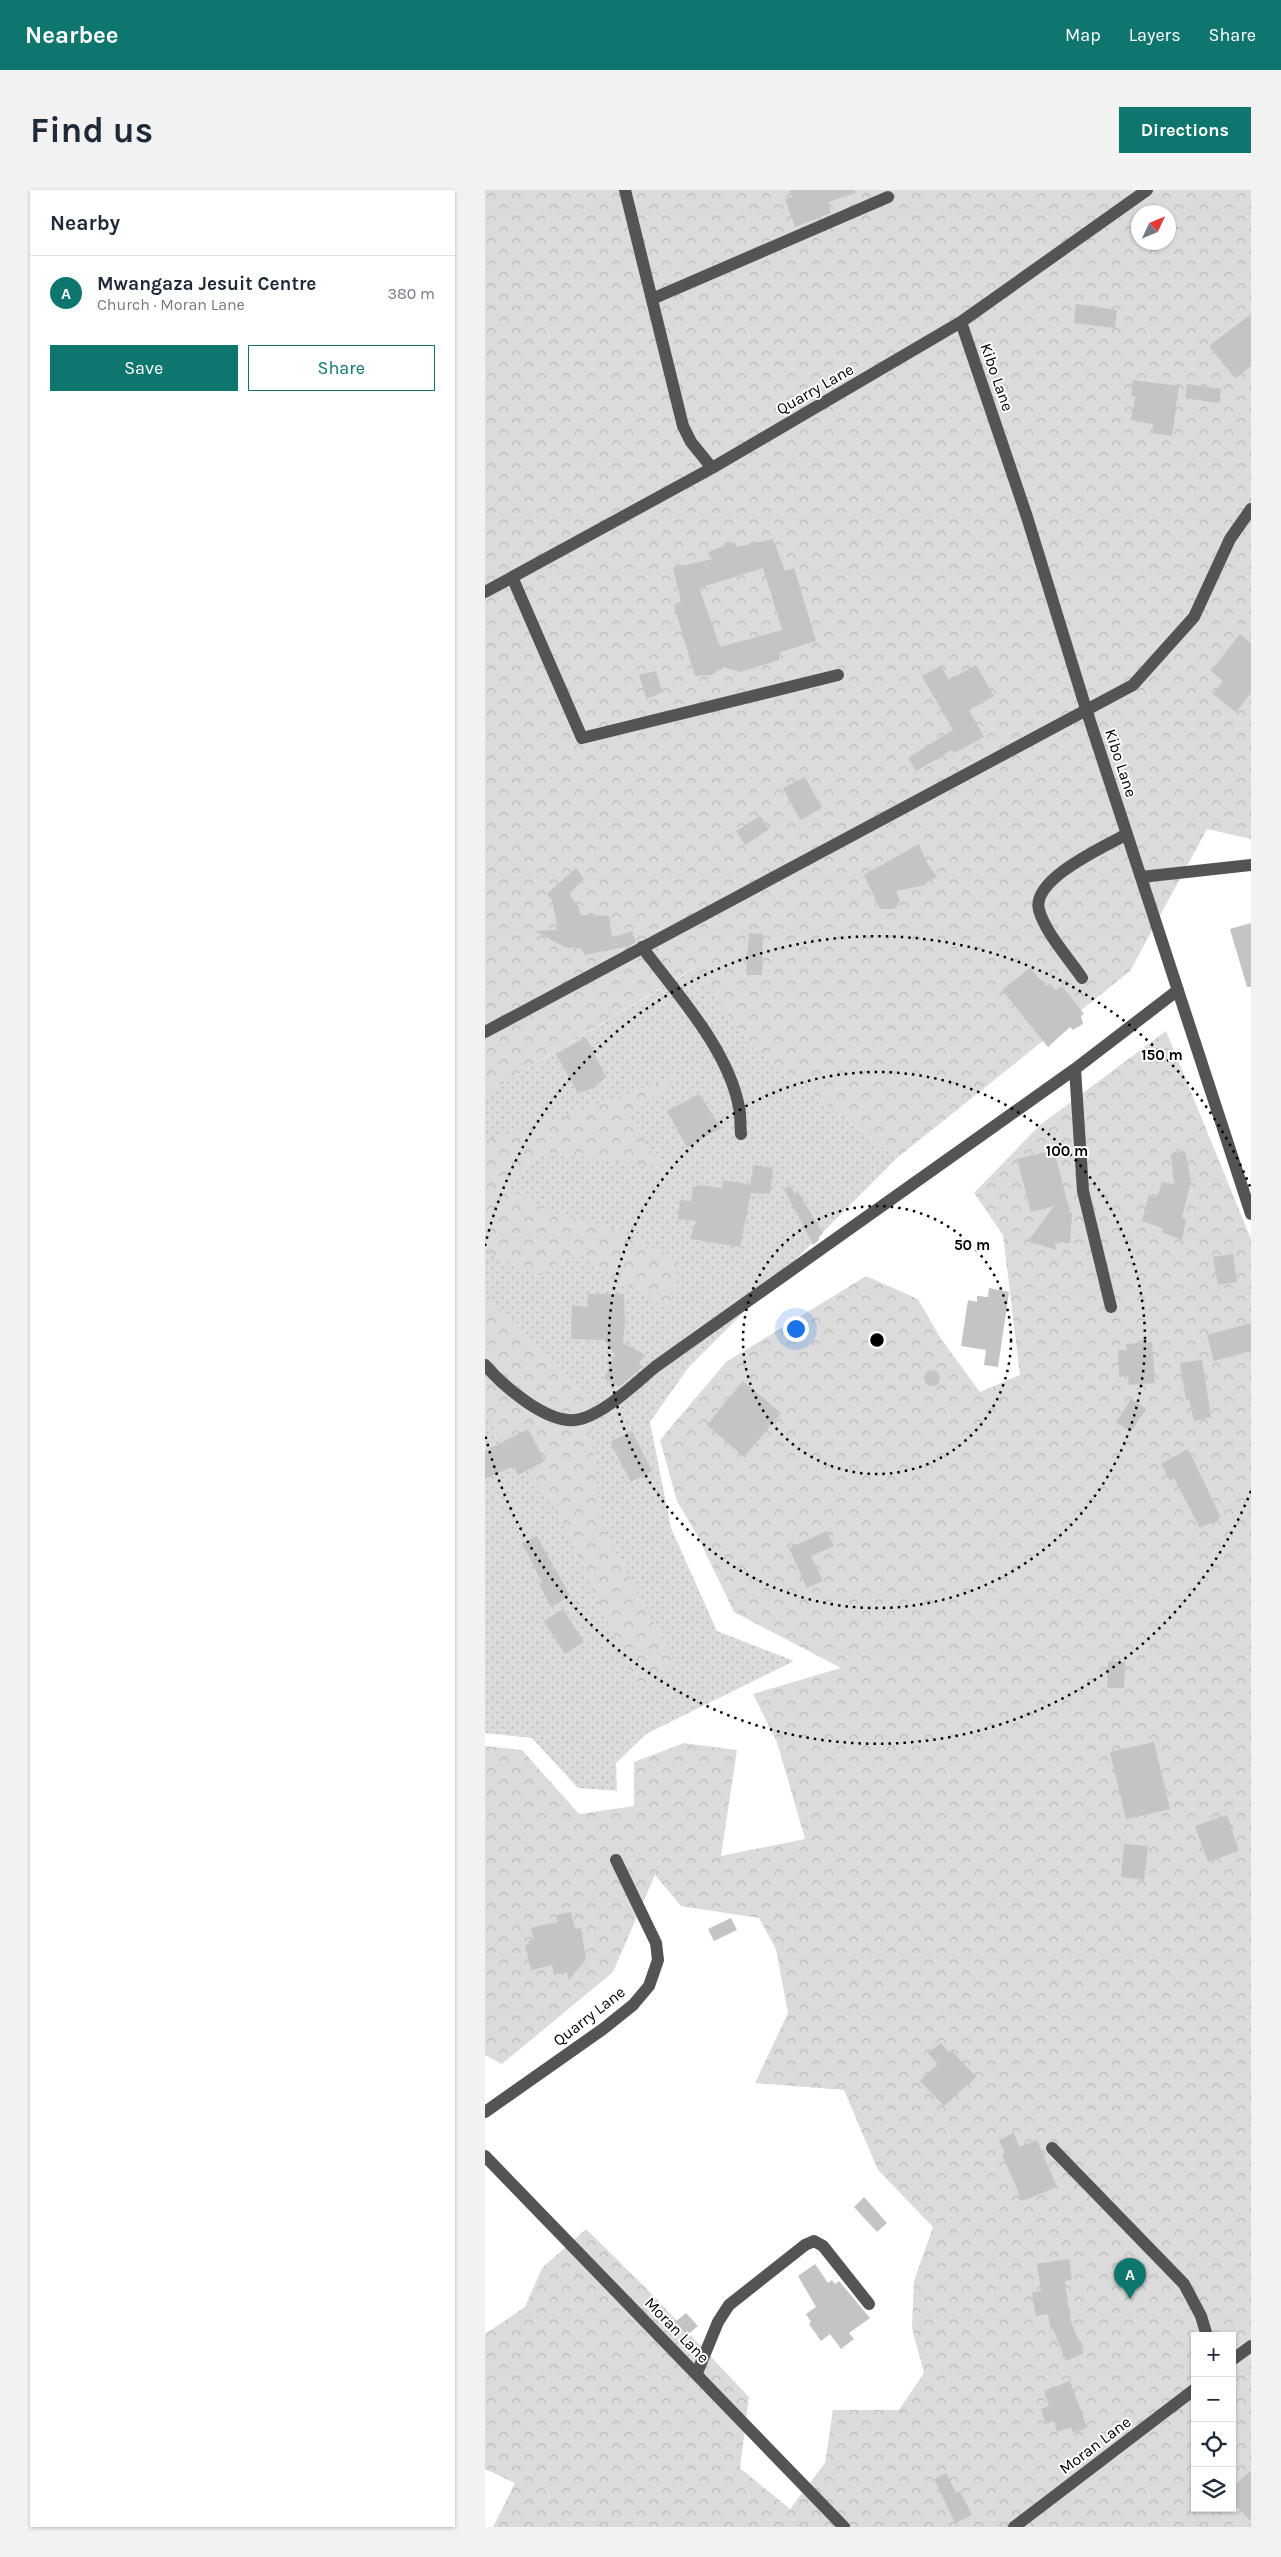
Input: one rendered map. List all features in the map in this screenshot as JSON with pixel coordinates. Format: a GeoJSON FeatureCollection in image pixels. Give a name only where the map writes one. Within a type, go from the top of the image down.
{"type":"FeatureCollection","features":[{"type":"Feature","properties":{"kind":"street"},"geometry":{"type":"LineString","coordinates":[[625,190],[683,426],[691,442],[712,468]]}},
{"type":"Feature","properties":{"kind":"street","name":"Quarry Lane"},"geometry":{"type":"LineString","coordinates":[[485,592],[712,468],[961,322],[1147,190]]}},
{"type":"Feature","properties":{"kind":"street"},"geometry":{"type":"LineString","coordinates":[[652,299],[888,197]]}},
{"type":"Feature","properties":{"kind":"street","name":"Kibo Lane"},"geometry":{"type":"LineString","coordinates":[[961,322],[1027,516],[1086,709],[1251,1214]]}},
{"type":"Feature","properties":{"kind":"street"},"geometry":{"type":"LineString","coordinates":[[485,1032],[1133,685],[1194,617],[1230,540],[1251,510]]}},
{"type":"Feature","properties":{"kind":"street"},"geometry":{"type":"LineString","coordinates":[[512,578],[582,738],[838,675]]}},
{"type":"Feature","properties":{"kind":"street"},"geometry":{"type":"LineString","coordinates":[[1082,978],[1047,927],[1039,909],[1039,897],[1047,884],[1062,872],[1127,834]]}},
{"type":"Feature","properties":{"kind":"street"},"geometry":{"type":"LineString","coordinates":[[1141,877],[1251,865]]}},
{"type":"Feature","properties":{"kind":"street"},"geometry":{"type":"LineString","coordinates":[[642,947],[705,1032],[722,1059],[739,1106],[741,1134]]}},
{"type":"Feature","properties":{"kind":"street"},"geometry":{"type":"LineString","coordinates":[[485,1365],[496,1378],[525,1401],[551,1416],[575,1420],[592,1414],[621,1395],[655,1367],[1075,1069],[1178,990]]}},
{"type":"Feature","properties":{"kind":"street"},"geometry":{"type":"LineString","coordinates":[[1075,1069],[1083,1191],[1111,1307]]}},
{"type":"Feature","properties":{"kind":"street","name":"Quarry Lane"},"geometry":{"type":"LineString","coordinates":[[485,2112],[603,2029],[633,2005],[649,1986],[658,1960],[656,1943],[616,1860]]}},
{"type":"Feature","properties":{"kind":"street"},"geometry":{"type":"LineString","coordinates":[[1052,2148],[1184,2284],[1201,2316],[1206,2332]]}},
{"type":"Feature","properties":{"kind":"street","name":"Moran Lane"},"geometry":{"type":"LineString","coordinates":[[485,2156],[844,2527]]}},
{"type":"Feature","properties":{"kind":"street"},"geometry":{"type":"LineString","coordinates":[[697,2374],[718,2322],[729,2305],[805,2245],[814,2241],[823,2246],[869,2304]]}},
{"type":"Feature","properties":{"kind":"street"},"geometry":{"type":"LineString","coordinates":[[1236,2357],[1251,2346]]}},
{"type":"Feature","properties":{"kind":"street","name":"Moran Lane"},"geometry":{"type":"LineString","coordinates":[[1014,2527],[1191,2392]]}},
{"type":"Feature","properties":{"kind":"green space"},"geometry":{"type":"Polygon","coordinates":[[[485,190],[1251,190],[1251,839],[1207,829],[1130,971],[897,1158],[751,1046],[694,968],[485,1094],[485,190]]]}},
{"type":"Feature","properties":{"kind":"green space"},"geometry":{"type":"Polygon","coordinates":[[[695,968],[751,1046],[897,1158],[688,1368],[650,1422],[671,1528],[717,1631],[794,1661],[646,1734],[616,1763],[617,1791],[578,1788],[532,1738],[485,1733],[485,1094],[695,968]]]}},
{"type":"Feature","properties":{"kind":"green space"},"geometry":{"type":"Polygon","coordinates":[[[1166,1031],[1251,1239],[1251,2527],[493,2527],[515,2483],[485,2469],[485,2334],[525,2307],[542,2268],[586,2229],[646,2288],[749,2397],[740,2468],[790,2509],[825,2463],[833,2410],[899,2410],[924,2373],[912,2328],[914,2281],[933,2227],[878,2170],[844,2090],[755,2083],[788,2013],[776,1949],[759,1918],[681,1906],[655,1875],[613,1972],[502,2064],[485,2055],[485,1746],[522,1750],[579,1814],[634,1806],[634,1762],[684,1743],[737,1750],[721,1856],[805,1839],[777,1742],[753,1694],[841,1668],[734,1612],[697,1535],[677,1501],[660,1440],[726,1362],[866,1276],[918,1299],[941,1339],[980,1392],[1020,1375],[1003,1235],[974,1193],[1040,1125],[1166,1031]]]}},
{"type":"Feature","properties":{"kind":"green space"},"geometry":{"type":"Polygon","coordinates":[[[684,1073],[629,1116],[663,1169],[613,1160],[543,1154],[506,1187],[550,1212],[618,1231],[679,1261],[670,1311],[578,1254],[540,1275],[499,1259],[485,1249],[485,1140],[526,1130],[684,1073]]]}},
{"type":"Feature","properties":{"kind":"green space"},"geometry":{"type":"Polygon","coordinates":[[[485,1292],[541,1353],[587,1394],[601,1524],[676,1665],[638,1688],[561,1519],[547,1496],[485,1417],[485,1292]]]}},
{"type":"Feature","properties":{"kind":"building"},"geometry":{"type":"Polygon","coordinates":[[[790,190],[855,190],[855,193],[828,202],[831,213],[795,227],[785,199],[792,197],[790,190]]]}},
{"type":"Feature","properties":{"kind":"building"},"geometry":{"type":"Polygon","coordinates":[[[1076,304],[1117,310],[1115,328],[1074,323],[1076,304]]]}},
{"type":"Feature","properties":{"kind":"building"},"geometry":{"type":"Polygon","coordinates":[[[1251,314],[1251,366],[1235,378],[1209,346],[1251,314]]]}},
{"type":"Feature","properties":{"kind":"building"},"geometry":{"type":"Polygon","coordinates":[[[1133,380],[1179,386],[1172,436],[1152,433],[1153,424],[1131,420],[1135,397],[1131,396],[1133,380]]]}},
{"type":"Feature","properties":{"kind":"building"},"geometry":{"type":"Polygon","coordinates":[[[1187,384],[1221,389],[1219,403],[1185,398],[1187,384]]]}},
{"type":"Feature","properties":{"kind":"building"},"geometry":{"type":"Polygon","coordinates":[[[773,539],[785,571],[794,568],[816,641],[780,652],[779,660],[740,672],[724,667],[711,675],[695,676],[674,605],[681,601],[673,568],[712,559],[708,552],[734,542],[737,547],[773,539]],[[763,568],[699,588],[720,647],[782,630],[763,568]]]}},
{"type":"Feature","properties":{"kind":"building"},"geometry":{"type":"Polygon","coordinates":[[[1240,634],[1251,643],[1251,693],[1236,712],[1213,694],[1223,681],[1211,671],[1240,634]]]}},
{"type":"Feature","properties":{"kind":"building"},"geometry":{"type":"Polygon","coordinates":[[[976,665],[994,696],[969,710],[984,737],[954,753],[952,750],[916,771],[908,758],[953,730],[922,676],[941,666],[949,680],[976,665]]]}},
{"type":"Feature","properties":{"kind":"building"},"geometry":{"type":"Polygon","coordinates":[[[656,671],[662,692],[647,699],[639,675],[656,671]]]}},
{"type":"Feature","properties":{"kind":"building"},"geometry":{"type":"Polygon","coordinates":[[[805,777],[822,808],[800,820],[783,788],[805,777]]]}},
{"type":"Feature","properties":{"kind":"building"},"geometry":{"type":"Polygon","coordinates":[[[760,816],[769,829],[745,845],[736,831],[760,816]]]}},
{"type":"Feature","properties":{"kind":"building"},"geometry":{"type":"Polygon","coordinates":[[[919,844],[926,861],[937,877],[928,881],[926,885],[896,891],[900,901],[895,909],[880,909],[864,875],[919,844]]]}},
{"type":"Feature","properties":{"kind":"building"},"geometry":{"type":"Polygon","coordinates":[[[576,868],[584,879],[569,894],[578,906],[581,915],[609,916],[612,938],[632,931],[636,942],[629,946],[585,955],[581,947],[567,948],[534,931],[558,930],[552,900],[547,894],[576,868]]]}},
{"type":"Feature","properties":{"kind":"building"},"geometry":{"type":"Polygon","coordinates":[[[1251,923],[1251,987],[1247,987],[1230,929],[1251,923]]]}},
{"type":"Feature","properties":{"kind":"building"},"geometry":{"type":"Polygon","coordinates":[[[749,933],[763,934],[762,975],[747,975],[749,933]]]}},
{"type":"Feature","properties":{"kind":"building"},"geometry":{"type":"Polygon","coordinates":[[[1030,968],[1046,986],[1050,984],[1056,990],[1062,986],[1084,1014],[1081,1016],[1083,1024],[1073,1030],[1070,1027],[1048,1047],[1002,990],[1030,968]]]}},
{"type":"Feature","properties":{"kind":"building"},"geometry":{"type":"Polygon","coordinates":[[[586,1037],[606,1077],[594,1088],[578,1093],[556,1054],[586,1037]]]}},
{"type":"Feature","properties":{"kind":"building"},"geometry":{"type":"Polygon","coordinates":[[[699,1094],[721,1128],[687,1147],[667,1111],[699,1094]]]}},
{"type":"Feature","properties":{"kind":"building"},"geometry":{"type":"Polygon","coordinates":[[[1054,1150],[1070,1213],[1072,1213],[1070,1243],[1055,1242],[1056,1250],[1028,1241],[1054,1206],[1031,1212],[1017,1159],[1054,1150]]]}},
{"type":"Feature","properties":{"kind":"building"},"geometry":{"type":"Polygon","coordinates":[[[1185,1151],[1191,1181],[1182,1218],[1186,1219],[1182,1240],[1162,1232],[1163,1228],[1142,1221],[1149,1195],[1157,1198],[1162,1182],[1174,1184],[1171,1154],[1185,1151]]]}},
{"type":"Feature","properties":{"kind":"building"},"geometry":{"type":"Polygon","coordinates":[[[754,1165],[773,1168],[770,1194],[751,1193],[740,1247],[690,1239],[696,1221],[678,1219],[680,1200],[691,1201],[693,1188],[698,1185],[722,1188],[723,1180],[750,1185],[754,1165]]]}},
{"type":"Feature","properties":{"kind":"building"},"geometry":{"type":"Polygon","coordinates":[[[789,1186],[796,1194],[798,1192],[823,1233],[813,1245],[784,1189],[789,1186]]]}},
{"type":"Feature","properties":{"kind":"building"},"geometry":{"type":"Polygon","coordinates":[[[1233,1254],[1237,1282],[1218,1285],[1213,1257],[1233,1254]]]}},
{"type":"Feature","properties":{"kind":"building"},"geometry":{"type":"Polygon","coordinates":[[[989,1288],[1009,1292],[998,1367],[984,1365],[986,1350],[961,1346],[968,1300],[977,1302],[977,1296],[988,1297],[989,1288]]]}},
{"type":"Feature","properties":{"kind":"building"},"geometry":{"type":"Polygon","coordinates":[[[588,1294],[624,1294],[625,1323],[623,1343],[646,1355],[639,1362],[642,1367],[619,1387],[604,1378],[615,1355],[604,1340],[571,1339],[572,1305],[588,1307],[588,1294]]]}},
{"type":"Feature","properties":{"kind":"building"},"geometry":{"type":"Polygon","coordinates":[[[1251,1323],[1251,1351],[1214,1361],[1207,1335],[1251,1323]]]}},
{"type":"Feature","properties":{"kind":"building"},"geometry":{"type":"Polygon","coordinates":[[[1152,1342],[1155,1383],[1129,1385],[1128,1376],[1119,1377],[1118,1350],[1127,1350],[1126,1344],[1152,1342]]]}},
{"type":"Feature","properties":{"kind":"building"},"geometry":{"type":"Polygon","coordinates":[[[1202,1360],[1211,1417],[1194,1421],[1189,1399],[1186,1400],[1180,1363],[1202,1360]]]}},
{"type":"Feature","properties":{"kind":"building"},"geometry":{"type":"Polygon","coordinates":[[[932,1370],[938,1372],[940,1378],[938,1384],[932,1386],[926,1384],[924,1378],[926,1372],[932,1370]]]}},
{"type":"Feature","properties":{"kind":"building"},"geometry":{"type":"Polygon","coordinates":[[[743,1381],[781,1413],[744,1457],[707,1425],[743,1381]]]}},
{"type":"Feature","properties":{"kind":"building"},"geometry":{"type":"Polygon","coordinates":[[[1131,1399],[1146,1409],[1131,1432],[1116,1422],[1131,1399]]]}},
{"type":"Feature","properties":{"kind":"building"},"geometry":{"type":"Polygon","coordinates":[[[528,1429],[545,1461],[518,1475],[514,1466],[485,1479],[485,1451],[528,1429]]]}},
{"type":"Feature","properties":{"kind":"building"},"geometry":{"type":"Polygon","coordinates":[[[632,1431],[652,1471],[631,1482],[610,1442],[632,1431]]]}},
{"type":"Feature","properties":{"kind":"building"},"geometry":{"type":"Polygon","coordinates":[[[1188,1449],[1221,1518],[1200,1528],[1174,1478],[1170,1480],[1161,1464],[1188,1449]]]}},
{"type":"Feature","properties":{"kind":"building"},"geometry":{"type":"Polygon","coordinates":[[[827,1531],[834,1546],[811,1556],[823,1581],[807,1588],[789,1548],[827,1531]]]}},
{"type":"Feature","properties":{"kind":"building"},"geometry":{"type":"Polygon","coordinates":[[[537,1536],[570,1596],[551,1607],[539,1584],[542,1582],[522,1543],[537,1536]]]}},
{"type":"Feature","properties":{"kind":"building"},"geometry":{"type":"Polygon","coordinates":[[[563,1609],[584,1642],[565,1654],[544,1621],[563,1609]]]}},
{"type":"Feature","properties":{"kind":"building"},"geometry":{"type":"Polygon","coordinates":[[[1108,1661],[1125,1662],[1124,1688],[1107,1688],[1108,1661]]]}},
{"type":"Feature","properties":{"kind":"building"},"geometry":{"type":"Polygon","coordinates":[[[1154,1742],[1170,1809],[1126,1819],[1110,1752],[1154,1742]]]}},
{"type":"Feature","properties":{"kind":"building"},"geometry":{"type":"Polygon","coordinates":[[[1227,1815],[1239,1851],[1208,1862],[1195,1826],[1227,1815]]]}},
{"type":"Feature","properties":{"kind":"building"},"geometry":{"type":"Polygon","coordinates":[[[1124,1844],[1148,1846],[1144,1880],[1121,1877],[1124,1844]]]}},
{"type":"Feature","properties":{"kind":"building"},"geometry":{"type":"Polygon","coordinates":[[[571,1912],[575,1929],[581,1928],[586,1959],[569,1980],[567,1972],[554,1975],[552,1965],[531,1970],[525,1945],[529,1944],[528,1941],[534,1940],[531,1928],[558,1922],[556,1915],[571,1912]]]}},
{"type":"Feature","properties":{"kind":"building"},"geometry":{"type":"Polygon","coordinates":[[[731,1918],[737,1930],[714,1941],[708,1929],[731,1918]]]}},
{"type":"Feature","properties":{"kind":"building"},"geometry":{"type":"Polygon","coordinates":[[[941,2043],[950,2054],[952,2051],[976,2077],[944,2106],[920,2081],[938,2064],[928,2053],[941,2043]]]}},
{"type":"Feature","properties":{"kind":"building"},"geometry":{"type":"Polygon","coordinates":[[[1014,2133],[1019,2147],[1037,2140],[1057,2187],[1022,2201],[1002,2154],[1005,2153],[999,2140],[1014,2133]]]}},
{"type":"Feature","properties":{"kind":"building"},"geometry":{"type":"Polygon","coordinates":[[[864,2197],[887,2223],[877,2232],[854,2207],[864,2197]]]}},
{"type":"Feature","properties":{"kind":"building"},"geometry":{"type":"Polygon","coordinates":[[[1069,2259],[1072,2280],[1065,2281],[1071,2322],[1084,2353],[1066,2361],[1053,2329],[1051,2330],[1048,2314],[1036,2316],[1032,2293],[1041,2291],[1037,2264],[1069,2259]]]}},
{"type":"Feature","properties":{"kind":"building"},"geometry":{"type":"Polygon","coordinates":[[[815,2264],[828,2283],[832,2280],[835,2284],[839,2281],[870,2318],[849,2333],[854,2339],[841,2349],[830,2334],[821,2341],[809,2324],[811,2322],[806,2314],[816,2307],[798,2276],[815,2264]]]}},
{"type":"Feature","properties":{"kind":"building"},"geometry":{"type":"Polygon","coordinates":[[[686,2313],[698,2326],[687,2335],[675,2322],[686,2313]]]}},
{"type":"Feature","properties":{"kind":"building"},"geometry":{"type":"Polygon","coordinates":[[[1070,2381],[1087,2428],[1073,2433],[1071,2427],[1057,2432],[1054,2421],[1046,2424],[1041,2409],[1049,2406],[1044,2391],[1070,2381]]]}},
{"type":"Feature","properties":{"kind":"building"},"geometry":{"type":"Polygon","coordinates":[[[1251,2470],[1251,2521],[1236,2506],[1236,2484],[1251,2470]]]}},
{"type":"Feature","properties":{"kind":"building"},"geometry":{"type":"Polygon","coordinates":[[[946,2473],[956,2493],[960,2491],[972,2515],[955,2523],[934,2479],[946,2473]]]}},
{"type":"Feature","properties":{"kind":"place","name":"Mwangaza Jesuit Centre"},"geometry":{"type":"Point","coordinates":[1130,2299]}}]}
